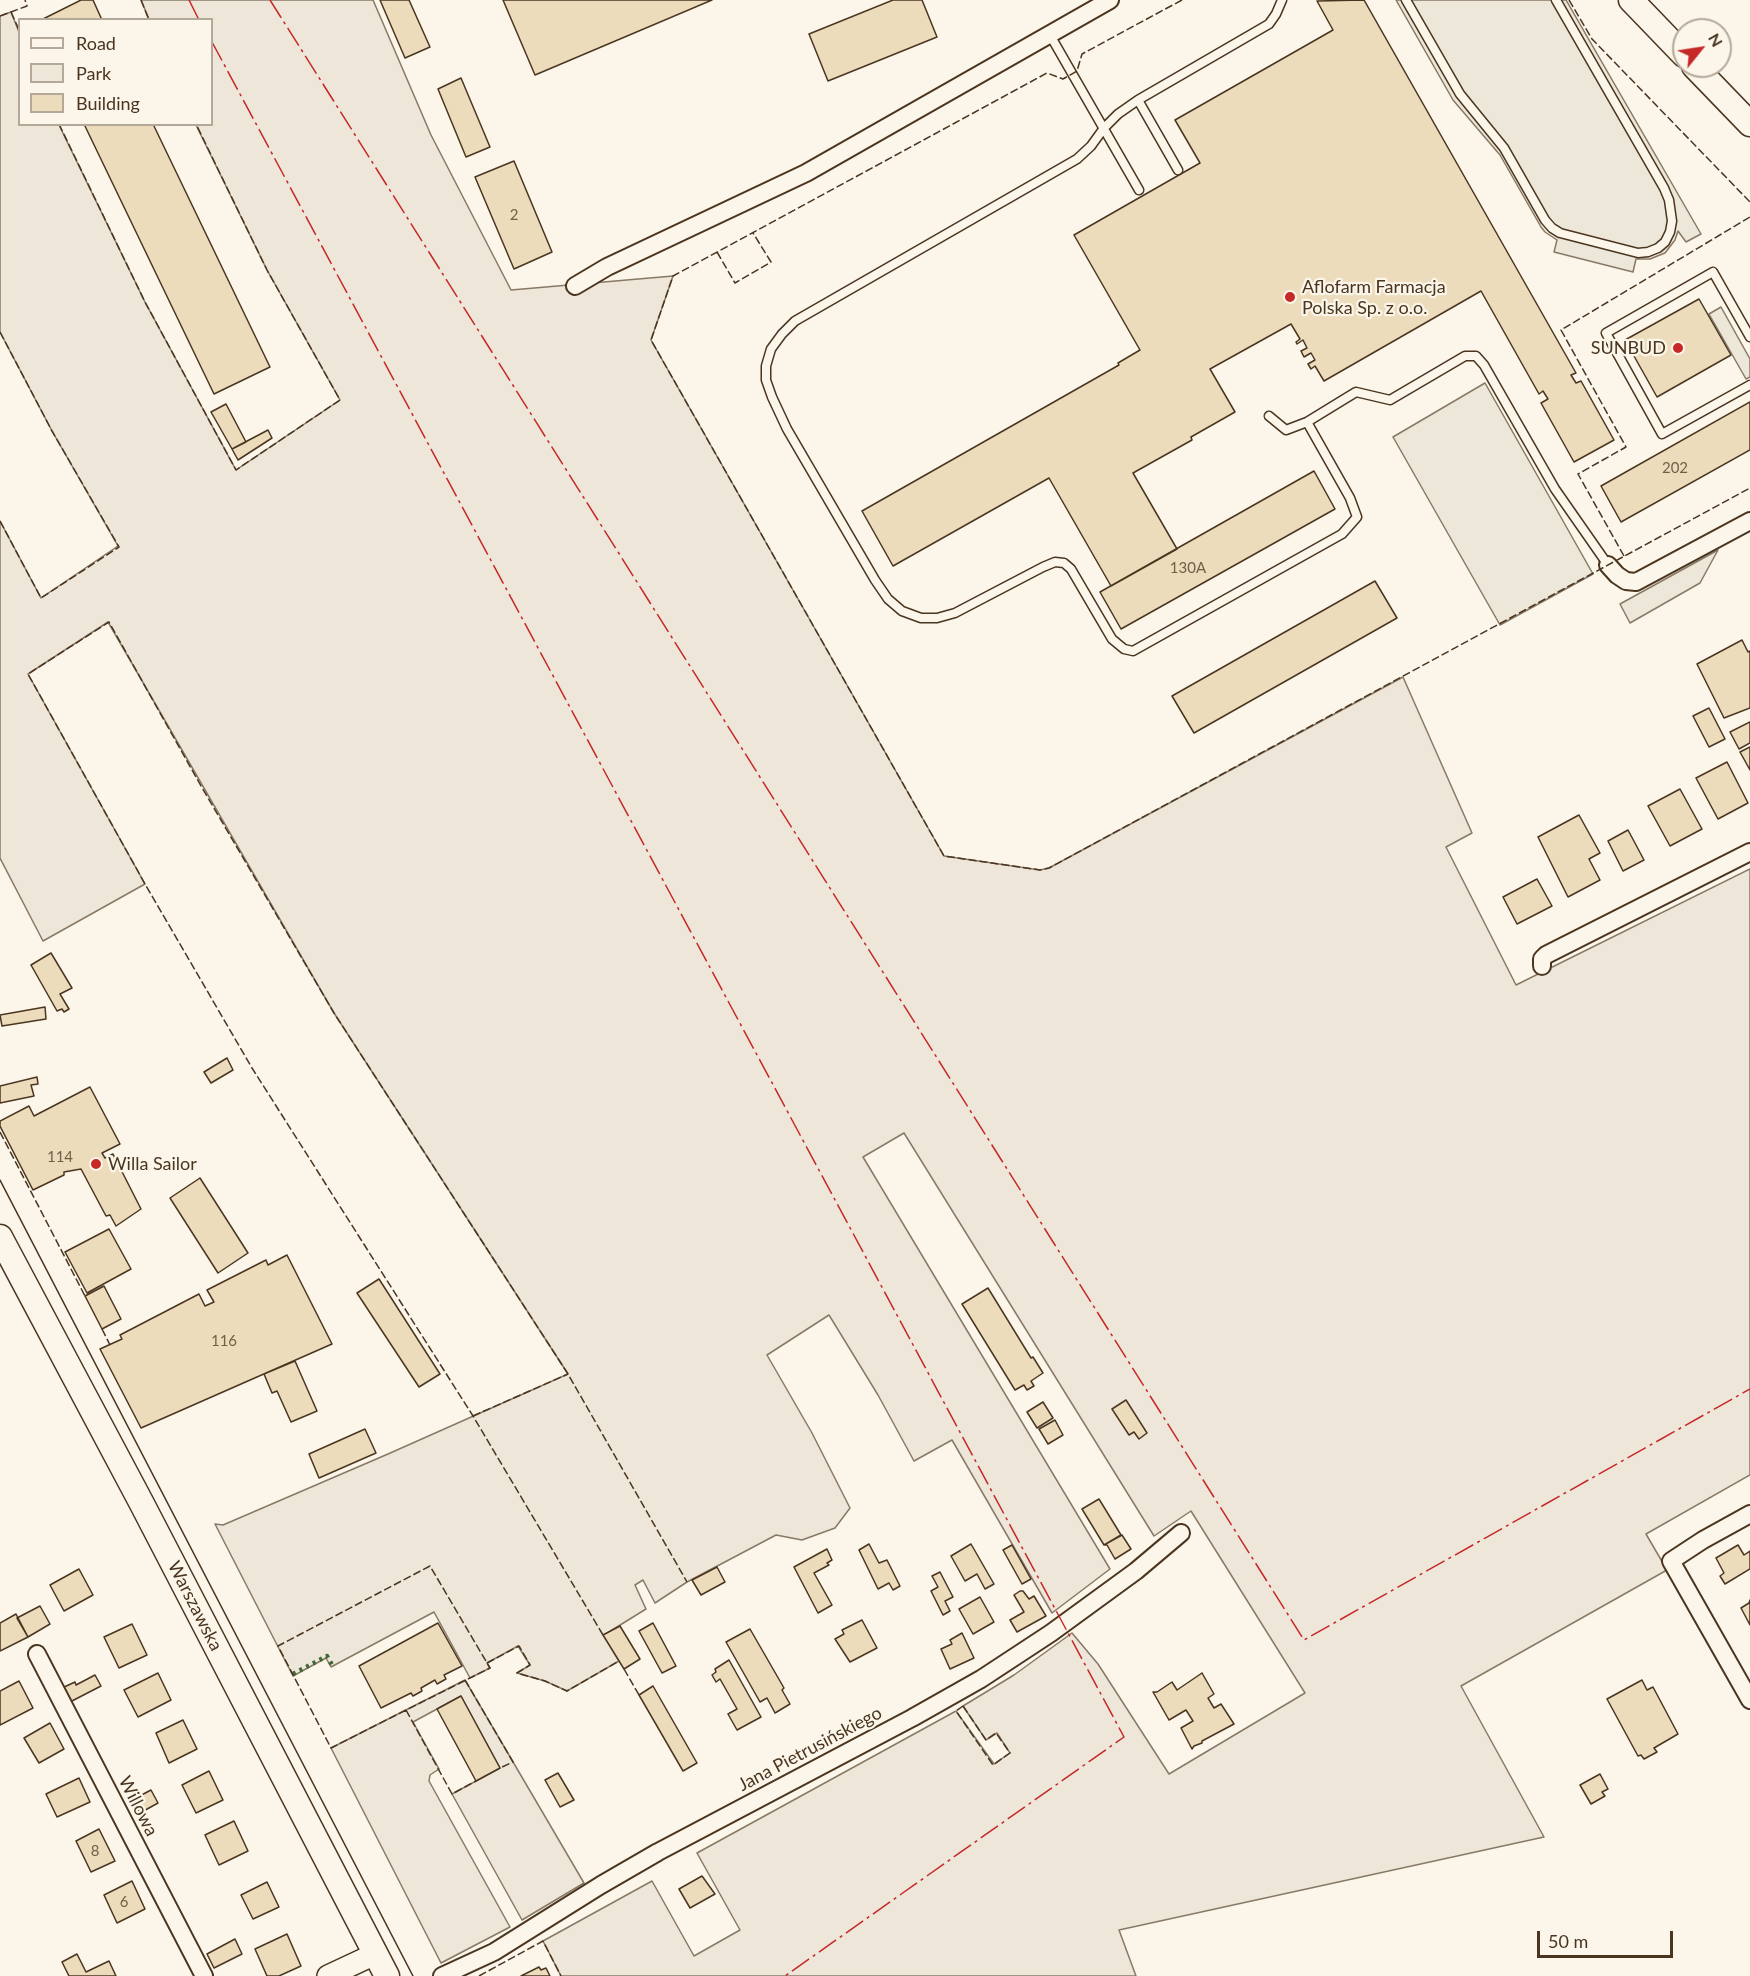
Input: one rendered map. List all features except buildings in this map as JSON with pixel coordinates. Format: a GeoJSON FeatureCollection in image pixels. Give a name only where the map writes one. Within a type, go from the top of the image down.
{"type":"FeatureCollection","features":[{"type":"Feature","properties":{"kind":"main road"},"geometry":{"type":"LineString","coordinates":[[1631,0],[1672,43]]}},
{"type":"Feature","properties":{"kind":"main road"},"geometry":{"type":"LineString","coordinates":[[1706,78],[1750,124]]}},
{"type":"Feature","properties":{"kind":"main road","name":"Warszawska"},"geometry":{"type":"LineString","coordinates":[[0,1237],[141,1502],[387,1976]]}},
{"type":"Feature","properties":{"kind":"street"},"geometry":{"type":"LineString","coordinates":[[575,286],[607,267],[806,174],[1110,0]]}},
{"type":"Feature","properties":{"kind":"street"},"geometry":{"type":"LineString","coordinates":[[1608,566],[1626,581],[1636,582],[1750,521]]}},
{"type":"Feature","properties":{"kind":"street"},"geometry":{"type":"LineString","coordinates":[[1542,966],[1542,959],[1546,955],[1750,852]]}},
{"type":"Feature","properties":{"kind":"street"},"geometry":{"type":"LineString","coordinates":[[1750,1514],[1671,1561],[1750,1700]]}},
{"type":"Feature","properties":{"kind":"street","name":"Jana Pietrusińskiego"},"geometry":{"type":"LineString","coordinates":[[442,1976],[494,1952],[658,1852],[912,1718],[981,1679],[1051,1633],[1136,1571],[1181,1533]]}},
{"type":"Feature","properties":{"kind":"street","name":"Willowa"},"geometry":{"type":"LineString","coordinates":[[38,1654],[204,1976]]}},
{"type":"Feature","properties":{"kind":"street"},"geometry":{"type":"LineString","coordinates":[[328,1976],[375,1954]]}},
{"type":"Feature","properties":{"kind":"lane"},"geometry":{"type":"LineString","coordinates":[[1282,0],[1269,24],[1118,114],[1077,159],[811,311],[782,334],[771,349],[766,366],[766,380],[771,397],[787,429],[875,580],[888,599],[902,610],[921,618],[937,618],[955,613],[1043,567],[1054,562],[1064,563],[1071,569],[1112,639],[1124,649],[1133,651],[1342,534],[1357,517],[1350,498],[1307,422]]}},
{"type":"Feature","properties":{"kind":"lane"},"geometry":{"type":"LineString","coordinates":[[1406,0],[1460,94],[1504,148],[1545,220],[1552,228],[1638,253],[1659,248],[1670,232],[1672,221],[1665,188],[1556,0]]}},
{"type":"Feature","properties":{"kind":"lane"},"geometry":{"type":"LineString","coordinates":[[1050,35],[1139,190]]}},
{"type":"Feature","properties":{"kind":"lane"},"geometry":{"type":"LineString","coordinates":[[1138,100],[1178,171]]}},
{"type":"Feature","properties":{"kind":"lane"},"geometry":{"type":"LineString","coordinates":[[1750,337],[1713,272],[1606,333],[1662,434],[1750,385]]}},
{"type":"Feature","properties":{"kind":"lane"},"geometry":{"type":"LineString","coordinates":[[1269,416],[1286,430],[1307,422],[1356,392],[1390,400],[1465,356],[1476,357],[1484,364],[1555,489],[1608,566]]}},
{"type":"Feature","properties":{"kind":"green space"},"geometry":{"type":"Polygon","coordinates":[[[141,0],[373,0],[431,135],[511,290],[673,276],[651,340],[944,856],[1040,870],[1049,868],[1403,677],[1472,833],[1446,847],[1516,985],[1750,869],[1750,1475],[1646,1534],[1667,1570],[1461,1686],[1544,1837],[1119,1930],[1136,1976],[561,1976],[543,1941],[652,1881],[694,1956],[740,1930],[697,1853],[956,1711],[994,1764],[1010,1753],[997,1733],[986,1740],[963,1706],[1014,1675],[1072,1633],[1098,1664],[1169,1774],[1305,1693],[1191,1511],[1154,1536],[904,1133],[863,1157],[1110,1569],[1052,1613],[952,1440],[914,1461],[878,1395],[829,1315],[767,1355],[812,1433],[850,1508],[835,1528],[802,1540],[776,1535],[687,1582],[655,1603],[643,1580],[635,1585],[646,1609],[604,1635],[619,1661],[567,1691],[545,1681],[517,1673],[530,1665],[518,1646],[487,1663],[490,1668],[470,1678],[434,1612],[331,1667],[326,1658],[293,1676],[215,1524],[223,1525],[568,1374],[334,1013],[108,622],[28,674],[145,884],[43,941],[0,858],[0,521],[41,598],[118,546],[52,431],[0,332],[0,16],[11,12],[18,30],[18,126],[59,126],[145,302],[236,470],[340,400],[267,270],[196,126],[213,126],[213,18],[149,18],[141,0]]]}},
{"type":"Feature","properties":{"kind":"green space"},"geometry":{"type":"Polygon","coordinates":[[[465,1680],[584,1883],[522,1920],[452,1794],[500,1768],[461,1696],[413,1722],[439,1769],[430,1775],[429,1781],[510,1927],[441,1963],[331,1748],[465,1680]]]}},
{"type":"Feature","properties":{"kind":"shaded area"},"geometry":{"type":"Polygon","coordinates":[[[1396,0],[1566,0],[1701,234],[1686,242],[1678,231],[1675,240],[1665,253],[1650,259],[1636,259],[1633,272],[1554,252],[1557,240],[1541,227],[1500,155],[1453,100],[1396,0]]]}},
{"type":"Feature","properties":{"kind":"shaded area"},"geometry":{"type":"Polygon","coordinates":[[[1721,307],[1750,359],[1750,377],[1746,379],[1709,314],[1721,307]]]}},
{"type":"Feature","properties":{"kind":"shaded area"},"geometry":{"type":"Polygon","coordinates":[[[1485,383],[1593,574],[1500,625],[1393,437],[1485,383]]]}},
{"type":"Feature","properties":{"kind":"shaded area"},"geometry":{"type":"Polygon","coordinates":[[[1718,550],[1700,583],[1630,623],[1620,604],[1718,550]]]}},
{"type":"Feature","properties":{"kind":"tram line"},"geometry":{"type":"LineString","coordinates":[[0,1180],[413,1976]]}},
{"type":"Feature","properties":{"kind":"hedge"},"geometry":{"type":"LineString","coordinates":[[293,1674],[327,1656],[332,1665]]}},
{"type":"Feature","properties":{"kind":"fence"},"geometry":{"type":"LineString","coordinates":[[0,16],[27,6],[25,0]]}},
{"type":"Feature","properties":{"kind":"fence"},"geometry":{"type":"LineString","coordinates":[[141,0],[148,18]]}},
{"type":"Feature","properties":{"kind":"fence"},"geometry":{"type":"LineString","coordinates":[[1182,0],[1082,54],[1077,71],[1063,79],[1047,73],[673,276],[651,340],[944,856],[1040,870],[1049,868],[1750,488]]}},
{"type":"Feature","properties":{"kind":"fence"},"geometry":{"type":"LineString","coordinates":[[1569,0],[1592,39],[1750,202]]}},
{"type":"Feature","properties":{"kind":"fence"},"geometry":{"type":"LineString","coordinates":[[11,12],[18,28]]}},
{"type":"Feature","properties":{"kind":"fence"},"geometry":{"type":"LineString","coordinates":[[60,126],[145,302],[236,470],[340,400],[267,270],[197,126]]}},
{"type":"Feature","properties":{"kind":"fence"},"geometry":{"type":"LineString","coordinates":[[1624,556],[1578,474],[1626,447],[1561,330],[1750,217]]}},
{"type":"Feature","properties":{"kind":"fence"},"geometry":{"type":"LineString","coordinates":[[717,252],[735,283],[771,262],[753,233]]}},
{"type":"Feature","properties":{"kind":"fence"},"geometry":{"type":"LineString","coordinates":[[0,332],[52,431],[119,547],[41,598],[0,521]]}},
{"type":"Feature","properties":{"kind":"fence"},"geometry":{"type":"LineString","coordinates":[[603,1635],[473,1416],[252,1068],[145,884],[28,674],[109,622],[201,786],[334,1013],[568,1374],[687,1582]]}},
{"type":"Feature","properties":{"kind":"fence"},"geometry":{"type":"LineString","coordinates":[[0,1132],[85,1296]]}},
{"type":"Feature","properties":{"kind":"fence"},"geometry":{"type":"LineString","coordinates":[[102,1329],[110,1345]]}},
{"type":"Feature","properties":{"kind":"fence"},"geometry":{"type":"LineString","coordinates":[[473,1416],[568,1374]]}},
{"type":"Feature","properties":{"kind":"fence"},"geometry":{"type":"LineString","coordinates":[[406,1710],[331,1748],[278,1646],[430,1566],[490,1668],[406,1710],[452,1794],[476,1781]]}},
{"type":"Feature","properties":{"kind":"fence"},"geometry":{"type":"LineString","coordinates":[[487,1663],[519,1646],[530,1665],[517,1673],[545,1681],[567,1691],[619,1661]]}},
{"type":"Feature","properties":{"kind":"fence"},"geometry":{"type":"LineString","coordinates":[[624,1669],[639,1695]]}},
{"type":"Feature","properties":{"kind":"fence"},"geometry":{"type":"LineString","coordinates":[[465,1680],[513,1762],[500,1768]]}},
{"type":"Feature","properties":{"kind":"fence"},"geometry":{"type":"LineString","coordinates":[[963,1706],[986,1740],[996,1733],[1010,1753],[993,1765],[956,1711],[963,1706]]}},
{"type":"Feature","properties":{"kind":"fence"},"geometry":{"type":"LineString","coordinates":[[479,1976],[543,1941],[561,1976]]}},
{"type":"Feature","properties":{"kind":"power"},"geometry":{"type":"LineString","coordinates":[[189,0],[198,18]]}},
{"type":"Feature","properties":{"kind":"power"},"geometry":{"type":"LineString","coordinates":[[270,0],[1304,1640],[1750,1389]]}},
{"type":"Feature","properties":{"kind":"power"},"geometry":{"type":"LineString","coordinates":[[213,44],[1124,1737],[785,1976]]}},
{"type":"Feature","properties":{"kind":"place","name":"Aflofarm Farmacja Polska Sp. z o.o."},"geometry":{"type":"Point","coordinates":[1290,297]}},
{"type":"Feature","properties":{"kind":"place","name":"SUNBUD"},"geometry":{"type":"Point","coordinates":[1678,348]}},
{"type":"Feature","properties":{"kind":"place","name":"Willa Sailor"},"geometry":{"type":"Point","coordinates":[96,1164]}}]}
